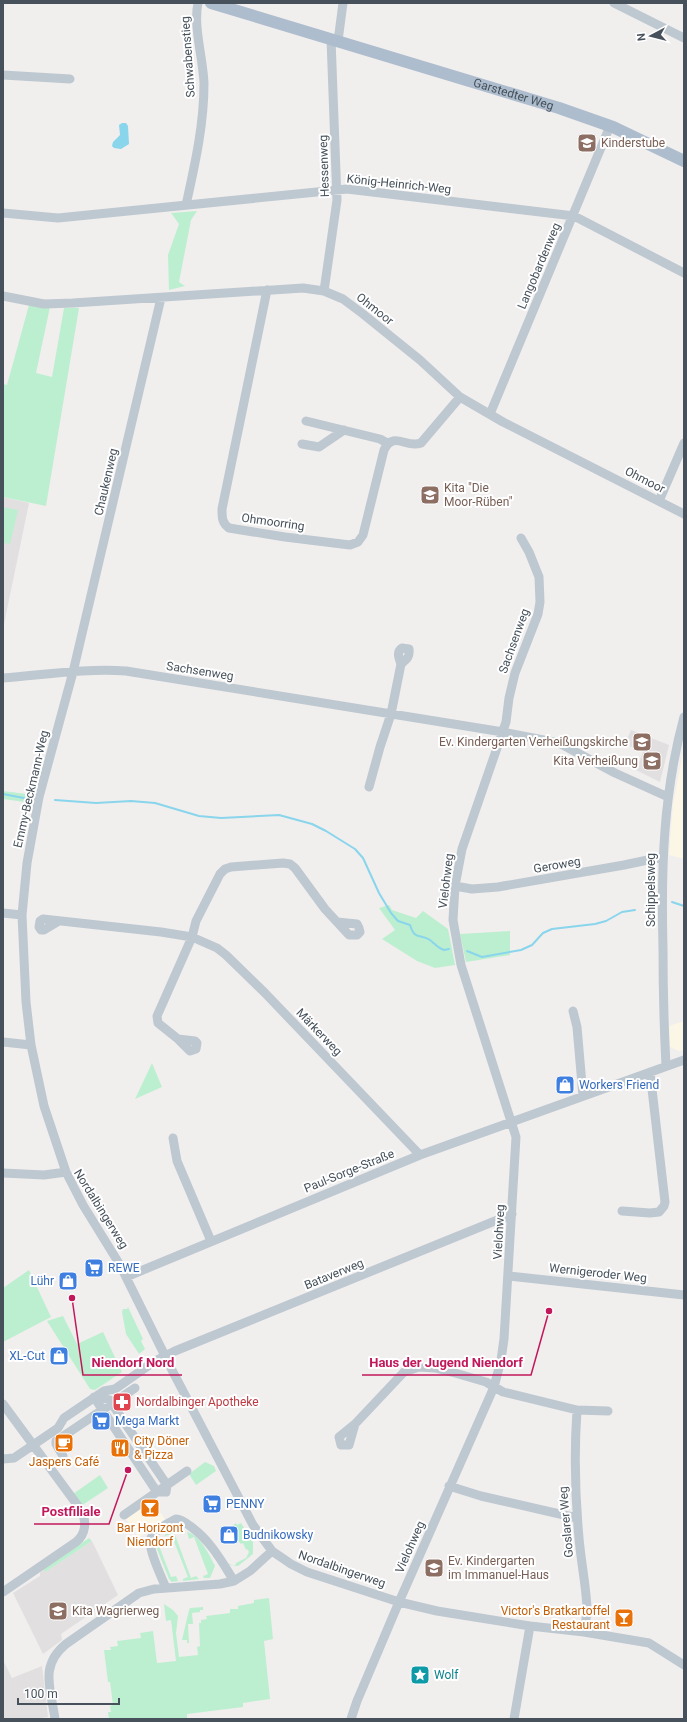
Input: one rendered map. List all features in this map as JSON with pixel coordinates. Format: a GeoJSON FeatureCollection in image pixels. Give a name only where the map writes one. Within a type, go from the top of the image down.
{"type":"FeatureCollection","features":[{"type":"Feature","properties":{"kind":"main road","name":"Garstedter Weg"},"geometry":{"type":"LineString","coordinates":[[211,3],[559,108],[610,126],[684,161]]}},
{"type":"Feature","properties":{"kind":"street","name":"Schwabenstieg"},"geometry":{"type":"LineString","coordinates":[[186,204],[198,151],[204,92],[203,67],[196,12],[198,3]]}},
{"type":"Feature","properties":{"kind":"street"},"geometry":{"type":"LineString","coordinates":[[335,40],[343,3]]}},
{"type":"Feature","properties":{"kind":"street"},"geometry":{"type":"LineString","coordinates":[[614,3],[684,38]]}},
{"type":"Feature","properties":{"kind":"street","name":"Hessenweg"},"geometry":{"type":"LineString","coordinates":[[324,290],[337,200],[335,40]]}},
{"type":"Feature","properties":{"kind":"street"},"geometry":{"type":"LineString","coordinates":[[3,75],[70,79]]}},
{"type":"Feature","properties":{"kind":"street","name":"Langobardenweg"},"geometry":{"type":"LineString","coordinates":[[490,414],[574,216],[610,126]]}},
{"type":"Feature","properties":{"kind":"street","name":"König-Heinrich-Weg"},"geometry":{"type":"LineString","coordinates":[[3,213],[58,218],[347,189],[574,216],[684,273]]}},
{"type":"Feature","properties":{"kind":"street","name":"Ohmoor"},"geometry":{"type":"LineString","coordinates":[[3,296],[44,304],[161,298],[303,288],[324,290],[343,299],[364,314],[420,360],[460,398],[684,514]]}},
{"type":"Feature","properties":{"kind":"street","name":"Ohmoorring"},"geometry":{"type":"LineString","coordinates":[[267,290],[222,509],[223,524],[229,528],[289,537],[350,545],[358,542],[363,535],[384,450],[387,444]]}},
{"type":"Feature","properties":{"kind":"street","name":"Chaukenweg"},"geometry":{"type":"LineString","coordinates":[[73,672],[161,298]]}},
{"type":"Feature","properties":{"kind":"street"},"geometry":{"type":"LineString","coordinates":[[306,421],[380,439],[387,444],[395,440],[412,444],[421,443],[460,398]]}},
{"type":"Feature","properties":{"kind":"street"},"geometry":{"type":"LineString","coordinates":[[327,426],[326,435],[329,440]]}},
{"type":"Feature","properties":{"kind":"street"},"geometry":{"type":"LineString","coordinates":[[302,444],[319,447],[344,430]]}},
{"type":"Feature","properties":{"kind":"street"},"geometry":{"type":"LineString","coordinates":[[658,501],[684,443]]}},
{"type":"Feature","properties":{"kind":"street","name":"Sachsenweg"},"geometry":{"type":"LineString","coordinates":[[503,732],[512,684],[518,662],[534,627],[540,602],[537,572],[529,552],[521,538]]}},
{"type":"Feature","properties":{"kind":"street"},"geometry":{"type":"LineString","coordinates":[[369,786],[391,714],[401,664]]}},
{"type":"Feature","properties":{"kind":"street","name":"Sachsenweg"},"geometry":{"type":"LineString","coordinates":[[3,678],[73,672],[112,670],[126,671],[503,732],[559,743],[615,773],[668,797]]}},
{"type":"Feature","properties":{"kind":"street","name":"Emmy-Beckmann-Weg"},"geometry":{"type":"LineString","coordinates":[[66,1172],[44,1106],[31,1045],[26,1002],[22,915],[28,854],[39,797],[73,672]]}},
{"type":"Feature","properties":{"kind":"street","name":"Schippelsweg"},"geometry":{"type":"LineString","coordinates":[[666,1066],[662,857],[668,797],[684,717]]}},
{"type":"Feature","properties":{"kind":"street","name":"Vielohweg"},"geometry":{"type":"LineString","coordinates":[[351,1719],[357,1701],[399,1602],[494,1387],[501,1360],[509,1276],[516,1137],[461,965],[453,920],[455,886],[462,849],[503,732]]}},
{"type":"Feature","properties":{"kind":"street","name":"Geroweg"},"geometry":{"type":"LineString","coordinates":[[455,886],[472,889],[498,886],[624,865],[662,857]]}},
{"type":"Feature","properties":{"kind":"street"},"geometry":{"type":"LineString","coordinates":[[178,1039],[158,1023],[157,1016],[192,937],[196,921],[220,874],[225,869],[231,867],[283,863],[290,864],[295,868],[325,909],[337,922]]}},
{"type":"Feature","properties":{"kind":"street"},"geometry":{"type":"LineString","coordinates":[[3,913],[22,915]]}},
{"type":"Feature","properties":{"kind":"street","name":"Märkerweg"},"geometry":{"type":"LineString","coordinates":[[59,921],[161,932],[192,937],[208,943],[226,955],[265,993],[420,1155]]}},
{"type":"Feature","properties":{"kind":"street"},"geometry":{"type":"LineString","coordinates":[[573,1011],[577,1027],[583,1096]]}},
{"type":"Feature","properties":{"kind":"street"},"geometry":{"type":"LineString","coordinates":[[3,1042],[31,1045]]}},
{"type":"Feature","properties":{"kind":"street","name":"Paul-Sorge-Straße"},"geometry":{"type":"LineString","coordinates":[[126,1277],[420,1155],[684,1060]]}},
{"type":"Feature","properties":{"kind":"street"},"geometry":{"type":"LineString","coordinates":[[622,1211],[650,1213],[659,1212],[665,1202],[650,1072]]}},
{"type":"Feature","properties":{"kind":"street"},"geometry":{"type":"LineString","coordinates":[[172,1138],[177,1161],[211,1241]]}},
{"type":"Feature","properties":{"kind":"street","name":"Nordalbingerweg"},"geometry":{"type":"LineString","coordinates":[[3,1173],[44,1175],[66,1172],[83,1205],[117,1259],[165,1356],[253,1525],[272,1551],[291,1564],[307,1572],[399,1602],[437,1611],[649,1643],[684,1665]]}},
{"type":"Feature","properties":{"kind":"street","name":"Bataverweg"},"geometry":{"type":"LineString","coordinates":[[3,1459],[14,1458],[58,1428],[64,1418],[98,1398],[104,1391],[115,1389],[155,1361],[165,1356],[512,1214]]}},
{"type":"Feature","properties":{"kind":"street","name":"Wernigeroder Weg"},"geometry":{"type":"LineString","coordinates":[[509,1276],[684,1295]]}},
{"type":"Feature","properties":{"kind":"street"},"geometry":{"type":"LineString","coordinates":[[355,1424],[404,1372],[419,1367],[435,1368],[486,1382],[503,1392],[577,1410],[608,1411]]}},
{"type":"Feature","properties":{"kind":"street"},"geometry":{"type":"LineString","coordinates":[[62,1452],[56,1444],[56,1441],[135,1388]]}},
{"type":"Feature","properties":{"kind":"street"},"geometry":{"type":"LineString","coordinates":[[98,1398],[110,1400],[167,1485]]}},
{"type":"Feature","properties":{"kind":"street"},"geometry":{"type":"LineString","coordinates":[[98,1398],[103,1410],[157,1492]]}},
{"type":"Feature","properties":{"kind":"street"},"geometry":{"type":"LineString","coordinates":[[3,1404],[81,1510],[85,1522],[84,1532],[76,1542],[3,1592]]}},
{"type":"Feature","properties":{"kind":"street","name":"Goslarer Weg"},"geometry":{"type":"LineString","coordinates":[[577,1410],[574,1448],[577,1518],[587,1610],[584,1632]]}},
{"type":"Feature","properties":{"kind":"street"},"geometry":{"type":"LineString","coordinates":[[124,1515],[187,1471]]}},
{"type":"Feature","properties":{"kind":"street"},"geometry":{"type":"LineString","coordinates":[[450,1486],[487,1497],[577,1518]]}},
{"type":"Feature","properties":{"kind":"street"},"geometry":{"type":"LineString","coordinates":[[166,1588],[151,1549],[150,1542],[155,1533],[176,1519],[183,1521],[202,1534],[214,1548],[234,1581]]}},
{"type":"Feature","properties":{"kind":"street"},"geometry":{"type":"LineString","coordinates":[[55,1719],[49,1671],[51,1662],[66,1644],[139,1593],[149,1590],[222,1584],[234,1581],[250,1572],[272,1551]]}},
{"type":"Feature","properties":{"kind":"street"},"geometry":{"type":"LineString","coordinates":[[514,1719],[530,1626]]}},
{"type":"Feature","properties":{"kind":"shaded area"},"geometry":{"type":"Polygon","coordinates":[[[3,497],[29,503],[3,629],[3,497]]]}},
{"type":"Feature","properties":{"kind":"shaded area","name":"Kita Verheißung"},"geometry":{"type":"Polygon","coordinates":[[[631,730],[669,745],[660,782],[636,770],[643,752],[625,744],[631,730]]]}},
{"type":"Feature","properties":{"kind":"shaded area"},"geometry":{"type":"Polygon","coordinates":[[[684,748],[684,859],[669,855],[673,804],[684,748]]]}},
{"type":"Feature","properties":{"kind":"shaded area"},"geometry":{"type":"Polygon","coordinates":[[[684,1021],[684,1050],[679,1051],[670,1047],[669,1026],[684,1021]]]}},
{"type":"Feature","properties":{"kind":"shaded area"},"geometry":{"type":"Polygon","coordinates":[[[150,1498],[165,1519],[139,1538],[124,1516],[150,1498]]]}},
{"type":"Feature","properties":{"kind":"shaded area","name":"Kita Wagrierweg"},"geometry":{"type":"Polygon","coordinates":[[[92,1541],[118,1595],[61,1634],[62,1640],[43,1654],[13,1593],[40,1576],[40,1572],[44,1570],[45,1572],[92,1541]]]}},
{"type":"Feature","properties":{"kind":"shaded area"},"geometry":{"type":"Polygon","coordinates":[[[3,1660],[12,1678],[42,1666],[48,1717],[34,1719],[3,1719],[3,1660]]]}},
{"type":"Feature","properties":{"kind":"green space"},"geometry":{"type":"Polygon","coordinates":[[[197,211],[191,220],[179,282],[185,286],[169,290],[168,255],[179,224],[171,213],[197,211]]]}},
{"type":"Feature","properties":{"kind":"green space"},"geometry":{"type":"Polygon","coordinates":[[[29,305],[50,307],[36,373],[52,377],[64,308],[79,308],[46,506],[3,497],[3,384],[7,385],[29,305]]]}},
{"type":"Feature","properties":{"kind":"green space"},"geometry":{"type":"Polygon","coordinates":[[[3,507],[18,510],[10,544],[3,543],[3,507]]]}},
{"type":"Feature","properties":{"kind":"green space"},"geometry":{"type":"Polygon","coordinates":[[[3,791],[34,795],[32,803],[3,799],[3,791]]]}},
{"type":"Feature","properties":{"kind":"green space"},"geometry":{"type":"Polygon","coordinates":[[[389,905],[392,910],[416,918],[423,911],[448,929],[455,965],[435,968],[417,961],[382,939],[395,930],[379,908],[389,905]]]}},
{"type":"Feature","properties":{"kind":"green space"},"geometry":{"type":"Polygon","coordinates":[[[510,931],[510,955],[466,962],[460,934],[510,931]]]}},
{"type":"Feature","properties":{"kind":"green space"},"geometry":{"type":"Polygon","coordinates":[[[152,1063],[162,1087],[135,1099],[152,1063]]]}},
{"type":"Feature","properties":{"kind":"green space"},"geometry":{"type":"Polygon","coordinates":[[[29,1270],[51,1317],[3,1342],[3,1288],[29,1270]]]}},
{"type":"Feature","properties":{"kind":"green space"},"geometry":{"type":"Polygon","coordinates":[[[128,1307],[143,1339],[141,1341],[145,1349],[139,1354],[126,1334],[122,1312],[123,1309],[127,1309],[128,1307]]]}},
{"type":"Feature","properties":{"kind":"green space"},"geometry":{"type":"Polygon","coordinates":[[[63,1316],[77,1344],[103,1332],[122,1372],[95,1390],[90,1389],[47,1321],[63,1316]]]}},
{"type":"Feature","properties":{"kind":"green space"},"geometry":{"type":"Polygon","coordinates":[[[205,1462],[214,1466],[216,1471],[196,1485],[189,1474],[205,1462]]]}},
{"type":"Feature","properties":{"kind":"green space"},"geometry":{"type":"Polygon","coordinates":[[[100,1475],[108,1488],[81,1506],[73,1494],[100,1475]]]}},
{"type":"Feature","properties":{"kind":"green space"},"geometry":{"type":"Polygon","coordinates":[[[236,1523],[237,1525],[241,1523],[253,1542],[253,1554],[238,1566],[234,1566],[236,1563],[246,1558],[249,1552],[247,1549],[246,1550],[243,1543],[241,1544],[234,1536],[235,1535],[232,1530],[232,1526],[236,1523]]]}},
{"type":"Feature","properties":{"kind":"green space"},"geometry":{"type":"Polygon","coordinates":[[[178,1526],[181,1528],[174,1532],[191,1578],[196,1576],[199,1579],[183,1581],[183,1579],[188,1577],[171,1534],[165,1536],[165,1534],[178,1526]]]}},
{"type":"Feature","properties":{"kind":"green space"},"geometry":{"type":"Polygon","coordinates":[[[187,1532],[192,1534],[200,1541],[215,1566],[210,1578],[204,1578],[203,1576],[208,1574],[194,1537],[189,1539],[187,1532]]]}},
{"type":"Feature","properties":{"kind":"green space"},"geometry":{"type":"Polygon","coordinates":[[[160,1537],[162,1541],[158,1543],[171,1577],[176,1576],[178,1581],[172,1582],[169,1579],[155,1544],[156,1540],[160,1537]]]}},
{"type":"Feature","properties":{"kind":"green space"},"geometry":{"type":"Polygon","coordinates":[[[89,1538],[92,1541],[45,1572],[43,1569],[89,1538]]]}},
{"type":"Feature","properties":{"kind":"green space"},"geometry":{"type":"Polygon","coordinates":[[[269,1598],[273,1639],[264,1641],[270,1699],[243,1703],[243,1707],[187,1714],[187,1719],[109,1719],[108,1712],[111,1712],[110,1706],[113,1705],[110,1682],[108,1682],[104,1650],[111,1650],[110,1647],[118,1646],[117,1641],[141,1638],[140,1633],[153,1631],[157,1663],[176,1661],[171,1620],[166,1621],[164,1604],[173,1610],[178,1616],[176,1633],[179,1657],[198,1655],[197,1647],[200,1646],[199,1623],[201,1623],[201,1620],[207,1619],[206,1616],[230,1613],[230,1609],[238,1609],[238,1606],[254,1603],[254,1600],[269,1598]]]}},
{"type":"Feature","properties":{"kind":"green space"},"geometry":{"type":"Polygon","coordinates":[[[203,1607],[203,1610],[200,1610],[200,1612],[192,1613],[193,1624],[188,1624],[189,1643],[187,1643],[187,1640],[182,1640],[189,1610],[190,1608],[203,1607]]]}},
{"type":"Feature","properties":{"kind":"water"},"geometry":{"type":"Polygon","coordinates":[[[126,123],[128,126],[129,144],[121,149],[114,148],[112,146],[113,142],[120,135],[119,125],[126,123]]]}},
{"type":"Feature","properties":{"kind":"waterway"},"geometry":{"type":"LineString","coordinates":[[3,794],[29,799]]}},
{"type":"Feature","properties":{"kind":"waterway"},"geometry":{"type":"LineString","coordinates":[[55,800],[96,803],[131,801],[155,803],[199,816],[221,818],[279,815],[312,824],[355,849],[363,858],[379,893],[391,913],[398,921],[410,925],[416,935],[430,940],[444,950],[449,949]]}},
{"type":"Feature","properties":{"kind":"waterway"},"geometry":{"type":"LineString","coordinates":[[672,902],[684,906]]}},
{"type":"Feature","properties":{"kind":"waterway"},"geometry":{"type":"LineString","coordinates":[[467,951],[482,957],[521,950],[532,945],[543,933],[552,929],[595,924],[606,921],[622,912],[635,910]]}},
{"type":"Feature","properties":{"kind":"place","name":"Kinderstube"},"geometry":{"type":"Point","coordinates":[587,143]}},
{"type":"Feature","properties":{"kind":"place","name":"Kita \"Die Moor-Rüben\""},"geometry":{"type":"Point","coordinates":[430,495]}},
{"type":"Feature","properties":{"kind":"place","name":"Ev. Kindergarten Verheißungskirche"},"geometry":{"type":"Point","coordinates":[642,742]}},
{"type":"Feature","properties":{"kind":"place","name":"Kita Verheißung"},"geometry":{"type":"Point","coordinates":[652,761]}},
{"type":"Feature","properties":{"kind":"place","name":"Workers Friend"},"geometry":{"type":"Point","coordinates":[565,1085]}},
{"type":"Feature","properties":{"kind":"place","name":"REWE"},"geometry":{"type":"Point","coordinates":[94,1268]}},
{"type":"Feature","properties":{"kind":"place","name":"Lühr"},"geometry":{"type":"Point","coordinates":[68,1281]}},
{"type":"Feature","properties":{"kind":"place","name":"Niendorf Nord"},"geometry":{"type":"Point","coordinates":[72,1298]}},
{"type":"Feature","properties":{"kind":"place","name":"Haus der Jugend Niendorf"},"geometry":{"type":"Point","coordinates":[549,1311]}},
{"type":"Feature","properties":{"kind":"place","name":"XL-Cut"},"geometry":{"type":"Point","coordinates":[59,1356]}},
{"type":"Feature","properties":{"kind":"place","name":"Nordalbinger Apotheke"},"geometry":{"type":"Point","coordinates":[122,1402]}},
{"type":"Feature","properties":{"kind":"place","name":"Mega Markt"},"geometry":{"type":"Point","coordinates":[101,1421]}},
{"type":"Feature","properties":{"kind":"place","name":"Jaspers Café"},"geometry":{"type":"Point","coordinates":[64,1443]}},
{"type":"Feature","properties":{"kind":"place","name":"City Döner & Pizza"},"geometry":{"type":"Point","coordinates":[120,1448]}},
{"type":"Feature","properties":{"kind":"place","name":"Postfiliale"},"geometry":{"type":"Point","coordinates":[128,1470]}},
{"type":"Feature","properties":{"kind":"place","name":"PENNY"},"geometry":{"type":"Point","coordinates":[212,1504]}},
{"type":"Feature","properties":{"kind":"place","name":"Bar Horizont Niendorf"},"geometry":{"type":"Point","coordinates":[150,1508]}},
{"type":"Feature","properties":{"kind":"place","name":"Budnikowsky"},"geometry":{"type":"Point","coordinates":[229,1535]}},
{"type":"Feature","properties":{"kind":"place","name":"Ev. Kindergarten im Immanuel-Haus"},"geometry":{"type":"Point","coordinates":[434,1568]}},
{"type":"Feature","properties":{"kind":"place","name":"Kita Wagrierweg"},"geometry":{"type":"Point","coordinates":[58,1611]}},
{"type":"Feature","properties":{"kind":"place","name":"Victor's Bratkartoffel Restaurant"},"geometry":{"type":"Point","coordinates":[624,1618]}},
{"type":"Feature","properties":{"kind":"place","name":"Wolf"},"geometry":{"type":"Point","coordinates":[420,1675]}}]}
